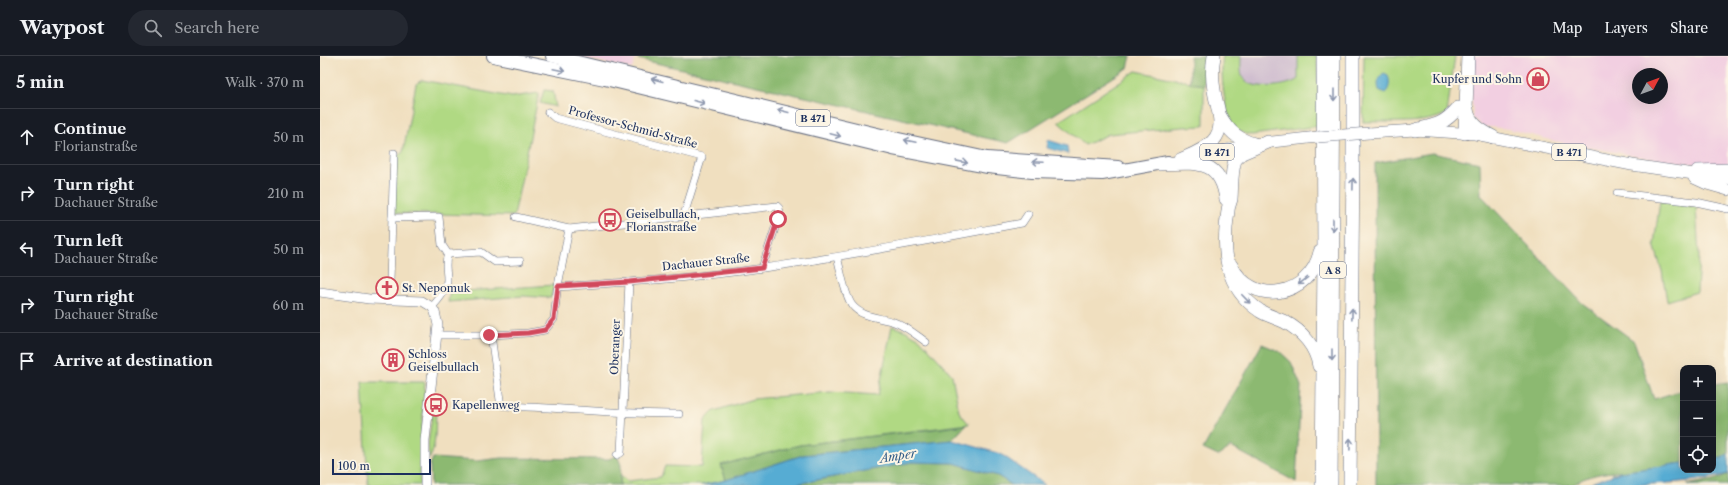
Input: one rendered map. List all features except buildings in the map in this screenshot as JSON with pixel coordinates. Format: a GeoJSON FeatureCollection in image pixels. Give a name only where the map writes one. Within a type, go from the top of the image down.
{"type":"FeatureCollection","features":[{"type":"Feature","properties":{"kind":"highway","name":"B 471"},"geometry":{"type":"LineString","coordinates":[[493,56],[605,79],[893,149],[988,167],[1074,174],[1102,174],[1180,160]]}},
{"type":"Feature","properties":{"kind":"highway","name":"B 471"},"geometry":{"type":"LineString","coordinates":[[552,56],[894,138],[987,158],[1135,168]]}},
{"type":"Feature","properties":{"kind":"highway"},"geometry":{"type":"LineString","coordinates":[[1180,160],[1207,146],[1213,141],[1219,130],[1220,116],[1212,77],[1214,56]]}},
{"type":"Feature","properties":{"kind":"highway"},"geometry":{"type":"LineString","coordinates":[[1322,485],[1323,56]]}},
{"type":"Feature","properties":{"kind":"highway","name":"A 8"},"geometry":{"type":"LineString","coordinates":[[1331,485],[1334,56]]}},
{"type":"Feature","properties":{"kind":"highway","name":"A 8"},"geometry":{"type":"LineString","coordinates":[[1350,485],[1353,56]]}},
{"type":"Feature","properties":{"kind":"highway"},"geometry":{"type":"LineString","coordinates":[[1354,76],[1359,56]]}},
{"type":"Feature","properties":{"kind":"highway"},"geometry":{"type":"LineString","coordinates":[[1461,133],[1463,56]]}},
{"type":"Feature","properties":{"kind":"highway"},"geometry":{"type":"LineString","coordinates":[[1468,56],[1462,107],[1470,119],[1482,131],[1493,138]]}},
{"type":"Feature","properties":{"kind":"highway"},"geometry":{"type":"LineString","coordinates":[[1415,130],[1446,121],[1462,107]]}},
{"type":"Feature","properties":{"kind":"highway"},"geometry":{"type":"LineString","coordinates":[[1220,116],[1234,135],[1244,141],[1254,144]]}},
{"type":"Feature","properties":{"kind":"highway"},"geometry":{"type":"LineString","coordinates":[[1268,142],[1242,153],[1235,160],[1228,198],[1226,264],[1229,274],[1241,293],[1261,311],[1296,328],[1305,337],[1313,348],[1318,361],[1322,384]]}},
{"type":"Feature","properties":{"kind":"highway"},"geometry":{"type":"LineString","coordinates":[[1159,164],[1197,164],[1212,169],[1222,181],[1228,198]]}},
{"type":"Feature","properties":{"kind":"highway"},"geometry":{"type":"LineString","coordinates":[[1226,252],[1232,267],[1245,282],[1262,290],[1283,292],[1301,283],[1315,269],[1323,235]]}},
{"type":"Feature","properties":{"kind":"main road","name":"B 471"},"geometry":{"type":"LineString","coordinates":[[1180,160],[1268,142],[1415,130],[1461,133],[1507,140],[1682,173],[1728,179]]}},
{"type":"Feature","properties":{"kind":"main road"},"geometry":{"type":"LineString","coordinates":[[1682,173],[1702,169],[1728,169]]}},
{"type":"Feature","properties":{"kind":"main road"},"geometry":{"type":"LineString","coordinates":[[1682,173],[1707,184],[1728,190]]}},
{"type":"Feature","properties":{"kind":"street","name":"Professor-Schmid-Straße"},"geometry":{"type":"LineString","coordinates":[[548,112],[555,118],[702,157],[684,215]]}},
{"type":"Feature","properties":{"kind":"street"},"geometry":{"type":"LineString","coordinates":[[390,281],[394,153]]}},
{"type":"Feature","properties":{"kind":"street"},"geometry":{"type":"LineString","coordinates":[[1617,193],[1696,202],[1728,209]]}},
{"type":"Feature","properties":{"kind":"street"},"geometry":{"type":"LineString","coordinates":[[516,217],[569,229],[684,215],[777,206],[780,213],[762,268]]}},
{"type":"Feature","properties":{"kind":"street","name":"Dachauer Straße"},"geometry":{"type":"LineString","coordinates":[[558,286],[629,282],[762,268],[838,257],[1022,223],[1028,214]]}},
{"type":"Feature","properties":{"kind":"street"},"geometry":{"type":"LineString","coordinates":[[392,218],[439,217],[442,245],[448,254]]}},
{"type":"Feature","properties":{"kind":"street"},"geometry":{"type":"LineString","coordinates":[[437,335],[491,335],[528,333],[545,330],[554,319],[558,286],[569,229]]}},
{"type":"Feature","properties":{"kind":"street"},"geometry":{"type":"LineString","coordinates":[[448,254],[481,252],[494,262],[520,261]]}},
{"type":"Feature","properties":{"kind":"street"},"geometry":{"type":"LineString","coordinates":[[432,307],[444,293],[446,287],[448,280],[446,260],[448,254]]}},
{"type":"Feature","properties":{"kind":"street"},"geometry":{"type":"LineString","coordinates":[[838,257],[848,297],[852,305],[862,314],[895,322],[908,328],[926,342]]}},
{"type":"Feature","properties":{"kind":"street","name":"Oberanger"},"geometry":{"type":"LineString","coordinates":[[617,455],[621,453],[624,412],[629,282]]}},
{"type":"Feature","properties":{"kind":"street"},"geometry":{"type":"LineString","coordinates":[[320,292],[365,298],[422,301],[432,307],[437,318],[437,335],[425,440],[425,485]]}},
{"type":"Feature","properties":{"kind":"street"},"geometry":{"type":"LineString","coordinates":[[491,335],[502,404],[506,406],[624,412],[631,414],[679,414]]}},
{"type":"Feature","properties":{"kind":"shaded area"},"geometry":{"type":"Polygon","coordinates":[[[575,56],[636,56],[632,69],[575,56]]]}},
{"type":"Feature","properties":{"kind":"shaded area"},"geometry":{"type":"Polygon","coordinates":[[[1230,56],[1307,56],[1308,127],[1252,135],[1230,56]]]}},
{"type":"Feature","properties":{"kind":"shaded area"},"geometry":{"type":"Polygon","coordinates":[[[1469,56],[1728,56],[1728,164],[1696,164],[1653,159],[1554,141],[1509,129],[1481,126],[1473,118],[1469,56]]]}},
{"type":"Feature","properties":{"kind":"green space"},"geometry":{"type":"Polygon","coordinates":[[[640,56],[1131,56],[1128,68],[1008,143],[638,59],[640,56]]]}},
{"type":"Feature","properties":{"kind":"green space"},"geometry":{"type":"Polygon","coordinates":[[[1190,56],[1208,56],[1204,85],[1190,83],[1190,56]]]}},
{"type":"Feature","properties":{"kind":"green space"},"geometry":{"type":"Polygon","coordinates":[[[1223,56],[1241,56],[1242,76],[1247,82],[1253,85],[1278,86],[1298,79],[1298,56],[1317,56],[1319,126],[1252,135],[1240,131],[1234,126],[1225,103],[1222,71],[1223,56]]]}},
{"type":"Feature","properties":{"kind":"green space"},"geometry":{"type":"Polygon","coordinates":[[[1364,56],[1455,56],[1447,113],[1428,120],[1406,122],[1363,122],[1364,56]]]}},
{"type":"Feature","properties":{"kind":"green space"},"geometry":{"type":"Polygon","coordinates":[[[1136,71],[1204,85],[1204,126],[1109,134],[1085,145],[1058,122],[1136,71]]]}},
{"type":"Feature","properties":{"kind":"green space"},"geometry":{"type":"Polygon","coordinates":[[[422,80],[512,97],[539,93],[514,216],[394,213],[396,157],[403,152],[416,84],[422,80]]]}},
{"type":"Feature","properties":{"kind":"green space"},"geometry":{"type":"Polygon","coordinates":[[[544,90],[553,91],[556,107],[540,103],[544,90]]]}},
{"type":"Feature","properties":{"kind":"green space"},"geometry":{"type":"Polygon","coordinates":[[[1432,153],[1480,163],[1481,195],[1582,303],[1634,341],[1654,399],[1680,391],[1680,463],[1621,472],[1603,473],[1583,479],[1573,485],[1376,485],[1375,163],[1432,153]]]}},
{"type":"Feature","properties":{"kind":"green space"},"geometry":{"type":"Polygon","coordinates":[[[1660,201],[1696,207],[1699,256],[1697,292],[1667,301],[1662,271],[1654,244],[1660,201]]]}},
{"type":"Feature","properties":{"kind":"green space"},"geometry":{"type":"Polygon","coordinates":[[[554,285],[551,298],[523,296],[448,302],[450,292],[554,285]]]}},
{"type":"Feature","properties":{"kind":"green space"},"geometry":{"type":"Polygon","coordinates":[[[892,326],[906,331],[920,339],[952,375],[959,412],[969,424],[800,445],[721,465],[726,480],[702,485],[620,485],[620,476],[628,481],[661,477],[665,466],[702,467],[705,420],[714,411],[753,399],[830,392],[878,395],[892,326]]]}},
{"type":"Feature","properties":{"kind":"green space"},"geometry":{"type":"Polygon","coordinates":[[[1262,344],[1279,351],[1291,362],[1301,386],[1296,482],[1231,447],[1218,456],[1203,449],[1262,344]]]}},
{"type":"Feature","properties":{"kind":"green space"},"geometry":{"type":"Polygon","coordinates":[[[362,382],[425,382],[420,485],[368,485],[362,382]]]}},
{"type":"Feature","properties":{"kind":"green space"},"geometry":{"type":"Polygon","coordinates":[[[1728,382],[1728,454],[1722,458],[1716,459],[1716,401],[1716,384],[1728,382]]]}},
{"type":"Feature","properties":{"kind":"green space"},"geometry":{"type":"Polygon","coordinates":[[[433,409],[436,410],[435,435],[432,455],[429,459],[428,444],[433,409]]]}},
{"type":"Feature","properties":{"kind":"green space"},"geometry":{"type":"Polygon","coordinates":[[[966,425],[952,440],[803,455],[726,480],[721,465],[800,445],[966,425]]]}},
{"type":"Feature","properties":{"kind":"green space"},"geometry":{"type":"Polygon","coordinates":[[[617,455],[621,465],[620,485],[431,485],[430,465],[433,458],[477,461],[501,458],[609,459],[617,455]]]}},
{"type":"Feature","properties":{"kind":"green space"},"geometry":{"type":"Polygon","coordinates":[[[912,462],[954,463],[998,476],[1012,485],[791,485],[912,462]]]}},
{"type":"Feature","properties":{"kind":"green space"},"geometry":{"type":"Polygon","coordinates":[[[1728,474],[1728,485],[1687,485],[1714,480],[1728,474]]]}},
{"type":"Feature","properties":{"kind":"water"},"geometry":{"type":"Polygon","coordinates":[[[1384,73],[1388,75],[1389,82],[1389,87],[1385,93],[1379,90],[1378,85],[1379,78],[1384,73]]]}},
{"type":"Feature","properties":{"kind":"water"},"geometry":{"type":"Polygon","coordinates":[[[1048,140],[1067,146],[1068,154],[1047,148],[1048,140]]]}},
{"type":"Feature","properties":{"kind":"water","name":"Amper"},"geometry":{"type":"Polygon","coordinates":[[[952,440],[1001,454],[1045,485],[1012,485],[998,476],[954,463],[912,462],[791,485],[702,485],[726,480],[803,455],[952,440]]]}},
{"type":"Feature","properties":{"kind":"water"},"geometry":{"type":"Polygon","coordinates":[[[1728,454],[1728,474],[1712,478],[1658,484],[1585,485],[1621,472],[1680,463],[1680,473],[1716,473],[1716,459],[1722,458],[1728,454]]]}},
{"type":"Feature","properties":{"kind":"place","name":"Kupfer und Sohn"},"geometry":{"type":"Point","coordinates":[1538,79]}},
{"type":"Feature","properties":{"kind":"place","name":"Geiselbullach, Florianstraße"},"geometry":{"type":"Point","coordinates":[610,220]}},
{"type":"Feature","properties":{"kind":"place","name":"St. Nepomuk"},"geometry":{"type":"Point","coordinates":[387,288]}},
{"type":"Feature","properties":{"kind":"place","name":"Schloss Geiselbullach"},"geometry":{"type":"Point","coordinates":[393,360]}},
{"type":"Feature","properties":{"kind":"place","name":"Kapellenweg"},"geometry":{"type":"Point","coordinates":[436,405]}},
{"type":"Feature","properties":{"kind":"route"},"geometry":{"type":"LineString","coordinates":[[489,335],[528,333],[545,330],[554,319],[558,286],[629,282],[762,268],[778,219]]}}]}
